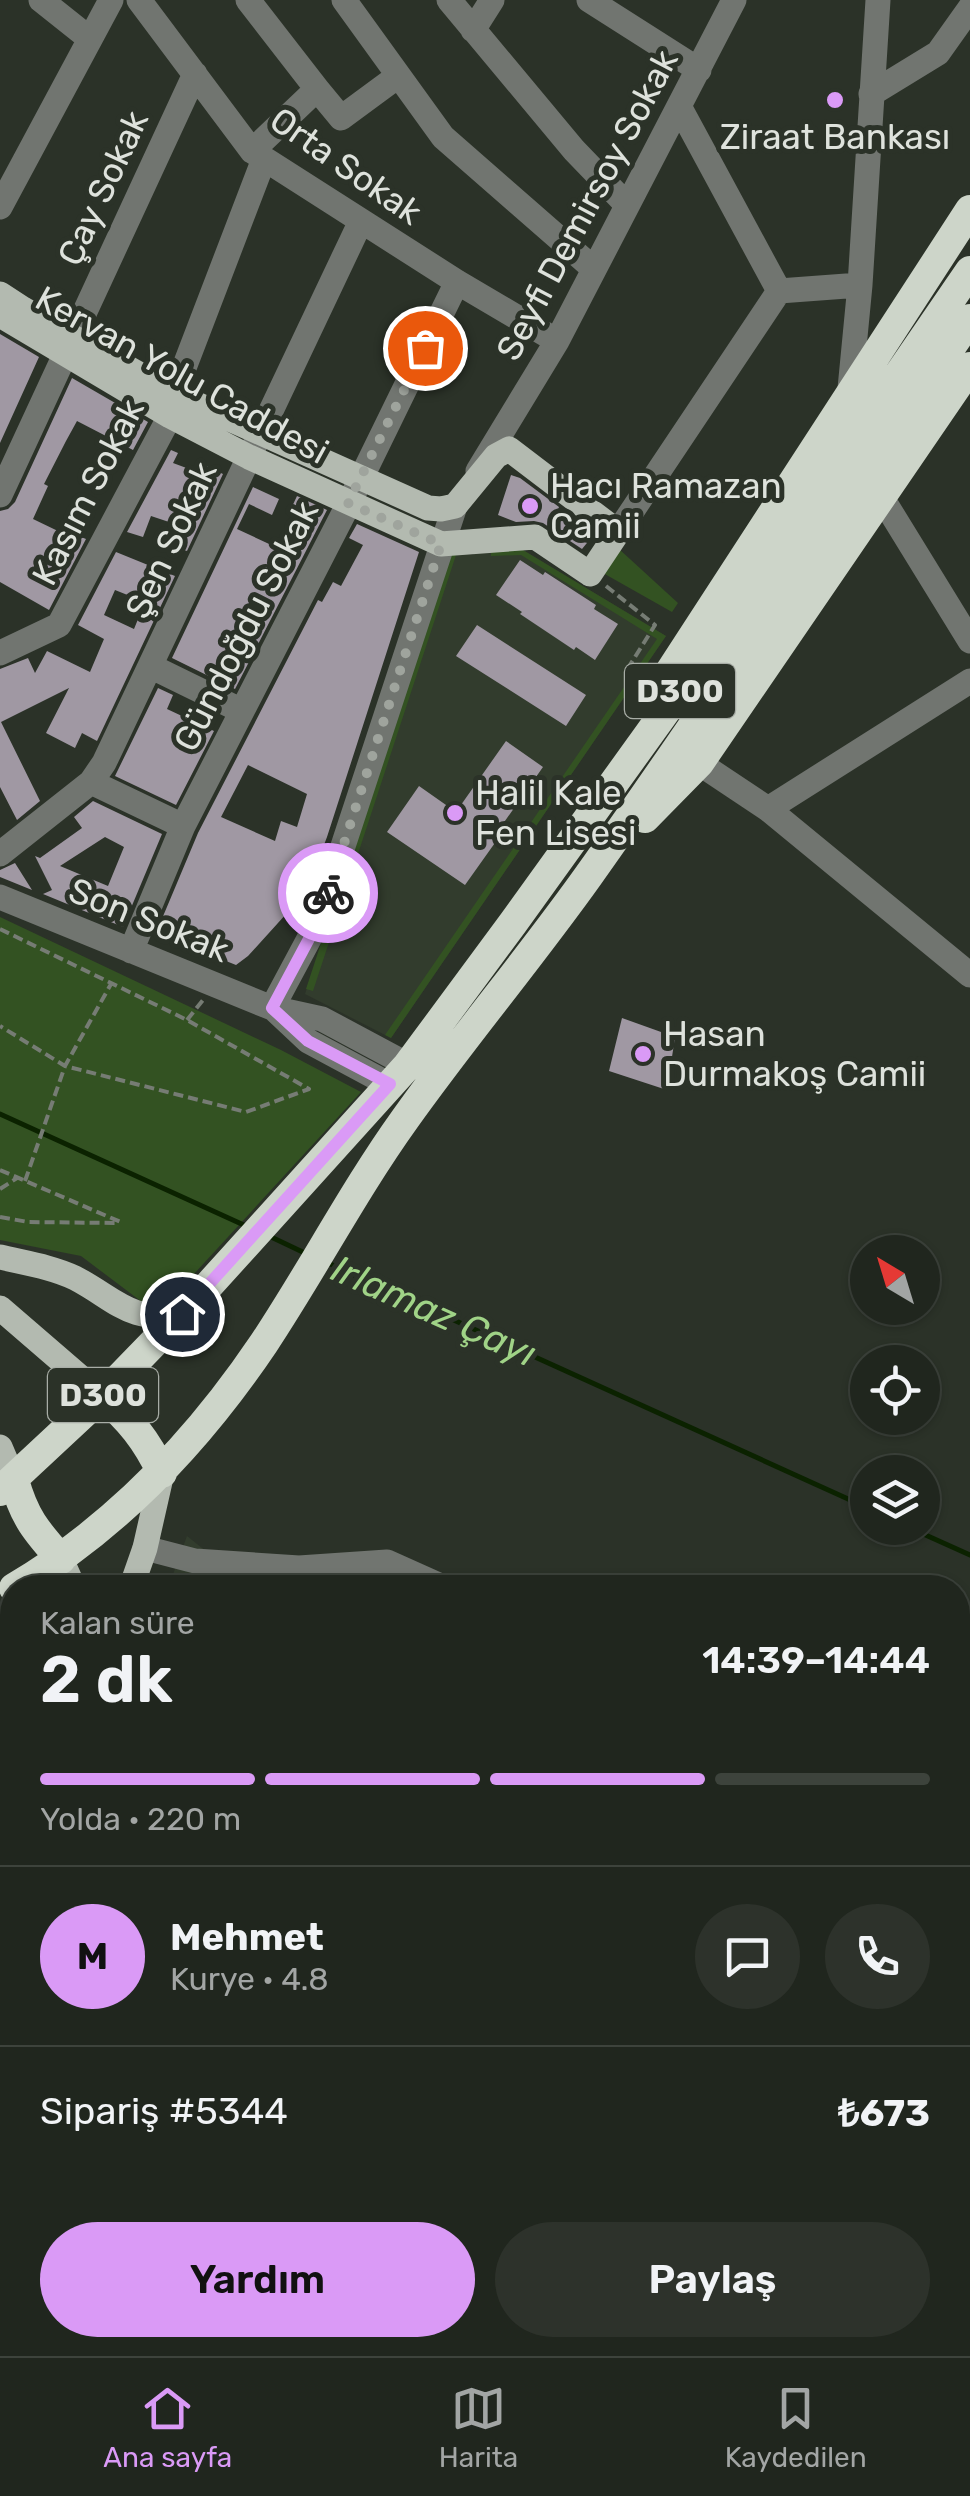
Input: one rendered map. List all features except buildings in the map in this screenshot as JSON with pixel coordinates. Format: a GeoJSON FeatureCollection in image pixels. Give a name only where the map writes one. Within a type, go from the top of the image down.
{"type":"FeatureCollection","features":[{"type":"Feature","properties":{"kind":"highway"},"geometry":{"type":"LineString","coordinates":[[514,923],[604,774],[970,210]]}},
{"type":"Feature","properties":{"kind":"highway","name":"D300"},"geometry":{"type":"LineString","coordinates":[[7,1485],[102,1396],[191,1304],[392,1083],[514,923],[716,641],[970,271]]}},
{"type":"Feature","properties":{"kind":"highway","name":"D300"},"geometry":{"type":"LineString","coordinates":[[35,1575],[61,1559],[162,1473],[228,1394],[403,1121],[587,878],[970,319]]}},
{"type":"Feature","properties":{"kind":"highway"},"geometry":{"type":"LineString","coordinates":[[587,878],[699,763],[970,368]]}},
{"type":"Feature","properties":{"kind":"highway"},"geometry":{"type":"LineString","coordinates":[[102,1396],[143,1437],[162,1473]]}},
{"type":"Feature","properties":{"kind":"highway"},"geometry":{"type":"LineString","coordinates":[[7,1485],[36,1532],[61,1559]]}},
{"type":"Feature","properties":{"kind":"main road","name":"Kervan Yolu Caddesi"},"geometry":{"type":"LineString","coordinates":[[0,294],[68,345]]}},
{"type":"Feature","properties":{"kind":"main road","name":"Kervan Yolu Caddesi"},"geometry":{"type":"LineString","coordinates":[[0,315],[68,345],[172,405],[248,457],[441,544]]}},
{"type":"Feature","properties":{"kind":"main road","name":"Kervan Yolu Caddesi"},"geometry":{"type":"LineString","coordinates":[[172,405],[260,431],[428,508],[441,509],[460,499]]}},
{"type":"Feature","properties":{"kind":"main road"},"geometry":{"type":"LineString","coordinates":[[441,544],[535,537],[590,574],[618,532],[509,449],[496,456],[460,499]]}},
{"type":"Feature","properties":{"kind":"main road"},"geometry":{"type":"LineString","coordinates":[[0,1256],[74,1278],[141,1316],[160,1318],[191,1304]]}},
{"type":"Feature","properties":{"kind":"main road"},"geometry":{"type":"LineString","coordinates":[[0,1308],[102,1396]]}},
{"type":"Feature","properties":{"kind":"main road"},"geometry":{"type":"LineString","coordinates":[[0,1447],[7,1485]]}},
{"type":"Feature","properties":{"kind":"main road"},"geometry":{"type":"LineString","coordinates":[[136,1575],[162,1473]]}},
{"type":"Feature","properties":{"kind":"main road"},"geometry":{"type":"LineString","coordinates":[[61,1559],[68,1575]]}},
{"type":"Feature","properties":{"kind":"street"},"geometry":{"type":"LineString","coordinates":[[41,0],[90,39]]}},
{"type":"Feature","properties":{"kind":"street"},"geometry":{"type":"LineString","coordinates":[[0,207],[111,0]]}},
{"type":"Feature","properties":{"kind":"street","name":"Orta Sokak"},"geometry":{"type":"LineString","coordinates":[[139,0],[258,155],[557,341]]}},
{"type":"Feature","properties":{"kind":"street"},"geometry":{"type":"LineString","coordinates":[[248,0],[341,118],[398,76]]}},
{"type":"Feature","properties":{"kind":"street"},"geometry":{"type":"LineString","coordinates":[[344,0],[443,137],[594,269]]}},
{"type":"Feature","properties":{"kind":"street"},"geometry":{"type":"LineString","coordinates":[[449,0],[574,150],[627,204]]}},
{"type":"Feature","properties":{"kind":"street"},"geometry":{"type":"LineString","coordinates":[[474,30],[492,0]]}},
{"type":"Feature","properties":{"kind":"street"},"geometry":{"type":"LineString","coordinates":[[589,0],[699,70]]}},
{"type":"Feature","properties":{"kind":"street","name":"Seyfi Demirsoy Sokak"},"geometry":{"type":"LineString","coordinates":[[272,1008],[318,922],[441,544],[460,499],[557,341],[734,0]]}},
{"type":"Feature","properties":{"kind":"street"},"geometry":{"type":"LineString","coordinates":[[849,399],[878,0]]}},
{"type":"Feature","properties":{"kind":"street"},"geometry":{"type":"LineString","coordinates":[[871,94],[938,53],[970,8]]}},
{"type":"Feature","properties":{"kind":"street","name":"Çay Sokak"},"geometry":{"type":"LineString","coordinates":[[0,495],[195,74]]}},
{"type":"Feature","properties":{"kind":"street","name":"Kasım Sokak"},"geometry":{"type":"LineString","coordinates":[[2,648],[60,625],[172,405],[258,155],[316,89]]}},
{"type":"Feature","properties":{"kind":"street"},"geometry":{"type":"LineString","coordinates":[[680,108],[779,291]]}},
{"type":"Feature","properties":{"kind":"street","name":"Şen Sokak"},"geometry":{"type":"LineString","coordinates":[[0,854],[91,782],[104,763],[361,221]]}},
{"type":"Feature","properties":{"kind":"street","name":"Gündoğdu Sokak"},"geometry":{"type":"LineString","coordinates":[[131,951],[183,826],[458,282]]}},
{"type":"Feature","properties":{"kind":"street"},"geometry":{"type":"LineString","coordinates":[[779,291],[860,285]]}},
{"type":"Feature","properties":{"kind":"street"},"geometry":{"type":"LineString","coordinates":[[618,532],[779,291]]}},
{"type":"Feature","properties":{"kind":"street"},"geometry":{"type":"LineString","coordinates":[[882,498],[968,634]]}},
{"type":"Feature","properties":{"kind":"street"},"geometry":{"type":"LineString","coordinates":[[150,666],[242,711]]}},
{"type":"Feature","properties":{"kind":"street"},"geometry":{"type":"LineString","coordinates":[[768,809],[970,681]]}},
{"type":"Feature","properties":{"kind":"street"},"geometry":{"type":"LineString","coordinates":[[699,763],[768,809],[970,975]]}},
{"type":"Feature","properties":{"kind":"street"},"geometry":{"type":"LineString","coordinates":[[91,782],[183,826]]}},
{"type":"Feature","properties":{"kind":"street","name":"Son Sokak"},"geometry":{"type":"LineString","coordinates":[[0,897],[272,1008],[322,1019],[392,1083]]}},
{"type":"Feature","properties":{"kind":"street"},"geometry":{"type":"LineString","coordinates":[[145,1548],[195,1560],[299,1568],[387,1562],[416,1575]]}},
{"type":"Feature","properties":{"kind":"street"},"geometry":{"type":"LineString","coordinates":[[195,1560],[199,1575]]}},
{"type":"Feature","properties":{"kind":"path"},"geometry":{"type":"LineString","coordinates":[[590,574],[655,624],[625,673]]}},
{"type":"Feature","properties":{"kind":"path"},"geometry":{"type":"LineString","coordinates":[[0,929],[187,1020],[309,1089],[246,1112],[65,1066],[0,1026]]}},
{"type":"Feature","properties":{"kind":"path"},"geometry":{"type":"LineString","coordinates":[[25,1181],[65,1066],[111,983]]}},
{"type":"Feature","properties":{"kind":"path"},"geometry":{"type":"LineString","coordinates":[[0,1170],[123,1223],[28,1222],[0,1217]]}},
{"type":"Feature","properties":{"kind":"path"},"geometry":{"type":"LineString","coordinates":[[0,1189],[17,1178]]}},
{"type":"Feature","properties":{"kind":"shaded area","name":"Halil Kale Fen Lisesi"},"geometry":{"type":"Polygon","coordinates":[[[478,545],[523,550],[666,636],[391,1038],[305,994],[450,551],[473,555],[478,545]]]}},
{"type":"Feature","properties":{"kind":"shaded area"},"geometry":{"type":"Polygon","coordinates":[[[187,1536],[236,1575],[173,1575],[187,1536]]]}},
{"type":"Feature","properties":{"kind":"green space"},"geometry":{"type":"Polygon","coordinates":[[[619,549],[678,603],[672,612],[603,573],[619,549]]]}},
{"type":"Feature","properties":{"kind":"green space"},"geometry":{"type":"Polygon","coordinates":[[[491,550],[523,550],[666,636],[391,1038],[385,1035],[657,639],[521,555],[491,556],[491,550]]]}},
{"type":"Feature","properties":{"kind":"green space"},"geometry":{"type":"Polygon","coordinates":[[[450,551],[457,552],[313,991],[306,989],[450,551]]]}},
{"type":"Feature","properties":{"kind":"green space"},"geometry":{"type":"Polygon","coordinates":[[[0,917],[361,1092],[171,1299],[156,1305],[142,1302],[81,1256],[0,1240],[0,917]]]}},
{"type":"Feature","properties":{"kind":"waterway","name":"Irlamaz Çayı"},"geometry":{"type":"LineString","coordinates":[[0,1114],[246,1226]]}},
{"type":"Feature","properties":{"kind":"waterway","name":"Irlamaz Çayı"},"geometry":{"type":"LineString","coordinates":[[269,1236],[309,1255]]}},
{"type":"Feature","properties":{"kind":"waterway","name":"Irlamaz Çayı"},"geometry":{"type":"LineString","coordinates":[[328,1263],[850,1500]]}},
{"type":"Feature","properties":{"kind":"waterway","name":"Irlamaz Çayı"},"geometry":{"type":"LineString","coordinates":[[940,1542],[970,1555]]}},
{"type":"Feature","properties":{"kind":"way so far"},"geometry":{"type":"LineString","coordinates":[[328,893],[441,544],[348,503],[425,348]]}},
{"type":"Feature","properties":{"kind":"place","name":"Ziraat Bankası"},"geometry":{"type":"Point","coordinates":[835,100]}},
{"type":"Feature","properties":{"kind":"place","name":"Hacı Ramazan Camii"},"geometry":{"type":"Point","coordinates":[530,506]}},
{"type":"Feature","properties":{"kind":"place","name":"Halil Kale Fen Lisesi"},"geometry":{"type":"Point","coordinates":[455,813]}},
{"type":"Feature","properties":{"kind":"place","name":"Hasan Durmakoş Camii"},"geometry":{"type":"Point","coordinates":[643,1054]}},
{"type":"Feature","properties":{"kind":"route"},"geometry":{"type":"LineString","coordinates":[[182,1314],[390,1084],[308,1041],[272,1008],[318,922],[328,893]]}}]}
